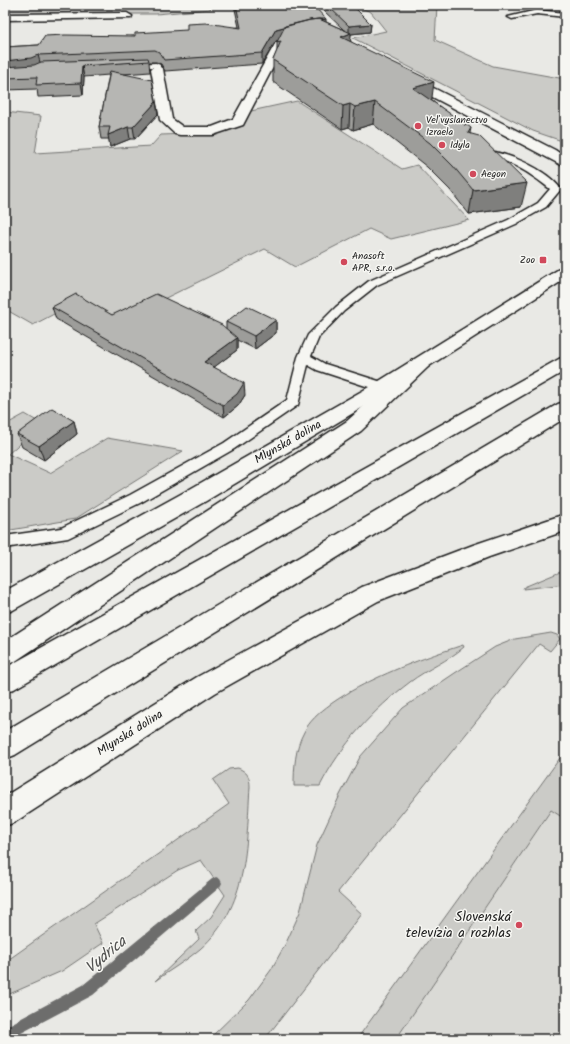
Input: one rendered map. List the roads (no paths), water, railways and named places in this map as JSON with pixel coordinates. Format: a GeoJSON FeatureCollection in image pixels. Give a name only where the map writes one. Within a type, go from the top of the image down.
{"type":"FeatureCollection","features":[{"type":"Feature","properties":{"kind":"main road"},"geometry":{"type":"LineString","coordinates":[[5,17],[126,16]]}},
{"type":"Feature","properties":{"kind":"main road"},"geometry":{"type":"LineString","coordinates":[[157,69],[166,120],[180,131],[213,131],[238,122],[280,44],[316,35]]}},
{"type":"Feature","properties":{"kind":"main road"},"geometry":{"type":"LineString","coordinates":[[395,72],[556,148],[565,163]]}},
{"type":"Feature","properties":{"kind":"main road","name":"Mlynská dolina"},"geometry":{"type":"LineString","coordinates":[[5,603],[198,495],[382,387],[565,272]]}},
{"type":"Feature","properties":{"kind":"main road"},"geometry":{"type":"LineString","coordinates":[[5,654],[354,426],[422,363]]}},
{"type":"Feature","properties":{"kind":"main road"},"geometry":{"type":"LineString","coordinates":[[5,681],[565,363]]}},
{"type":"Feature","properties":{"kind":"main road"},"geometry":{"type":"LineString","coordinates":[[5,746],[565,409]]}},
{"type":"Feature","properties":{"kind":"main road","name":"Mlynská dolina"},"geometry":{"type":"LineString","coordinates":[[5,812],[206,685],[370,594],[482,551],[565,522]]}},
{"type":"Feature","properties":{"kind":"lane"},"geometry":{"type":"LineString","coordinates":[[512,17],[537,12],[565,15]]}},
{"type":"Feature","properties":{"kind":"lane"},"geometry":{"type":"LineString","coordinates":[[118,66],[156,65],[157,69]]}},
{"type":"Feature","properties":{"kind":"lane"},"geometry":{"type":"LineString","coordinates":[[5,542],[63,534],[135,498],[229,446],[293,402],[304,357],[314,335],[340,310],[373,283],[512,222],[542,205],[556,189],[544,180],[502,156],[481,152],[470,155]]}},
{"type":"Feature","properties":{"kind":"lane"},"geometry":{"type":"LineString","coordinates":[[304,357],[321,367],[382,387]]}},
{"type":"Feature","properties":{"kind":"waterway","name":"Vydrica"},"geometry":{"type":"LineString","coordinates":[[5,1034],[88,990],[216,883]]}},
{"type":"Feature","properties":{"kind":"place","name":"Veľvyslanectvo Izraela"},"geometry":{"type":"Point","coordinates":[418,126]}},
{"type":"Feature","properties":{"kind":"place","name":"Idyla"},"geometry":{"type":"Point","coordinates":[442,145]}},
{"type":"Feature","properties":{"kind":"place","name":"Aegon"},"geometry":{"type":"Point","coordinates":[473,174]}},
{"type":"Feature","properties":{"kind":"place","name":"Zoo"},"geometry":{"type":"Point","coordinates":[543,260]}},
{"type":"Feature","properties":{"kind":"place","name":"Anasoft APR, s.r.o."},"geometry":{"type":"Point","coordinates":[344,262]}},
{"type":"Feature","properties":{"kind":"place","name":"Slovenská televízia a rozhlas"},"geometry":{"type":"Point","coordinates":[519,925]}}]}
